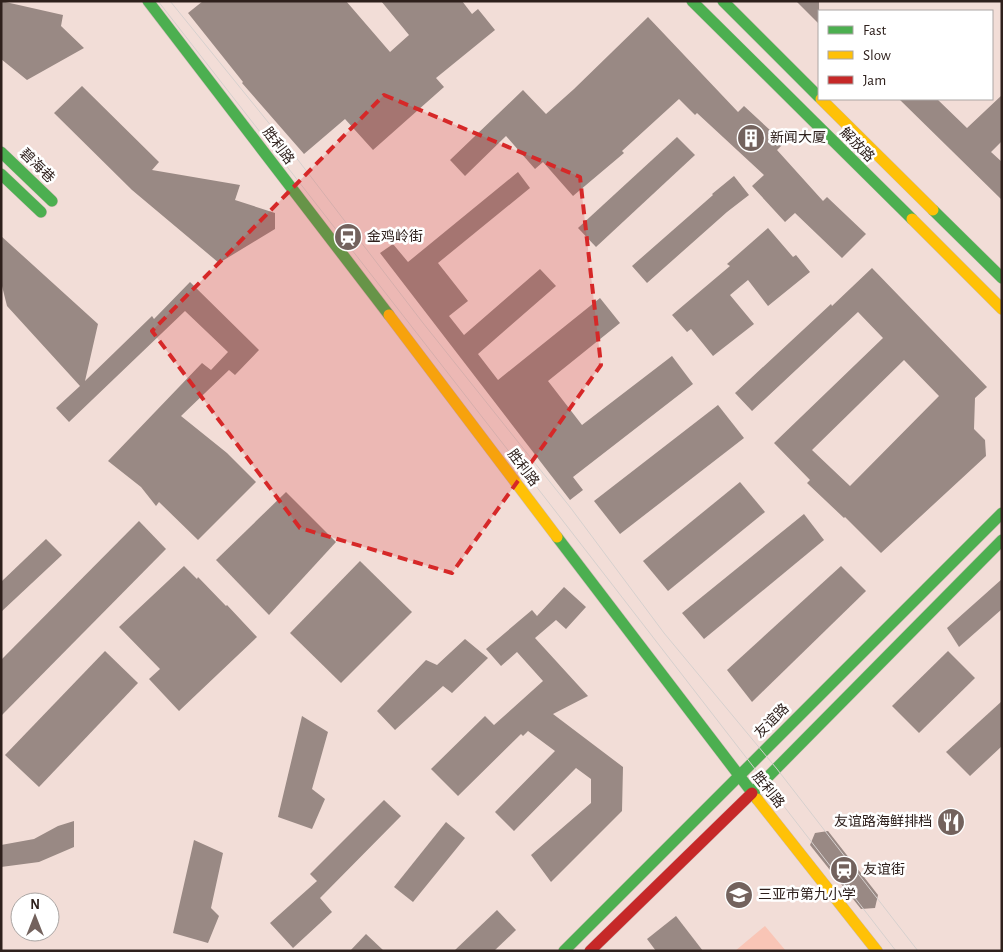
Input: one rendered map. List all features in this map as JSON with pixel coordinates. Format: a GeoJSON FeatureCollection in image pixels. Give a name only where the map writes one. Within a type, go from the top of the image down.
{"type":"FeatureCollection","features":[{"type":"Feature","properties":{"kind":"main road","name":"胜利路"},"geometry":{"type":"LineString","coordinates":[[148,1],[738,776],[877,951]]}},
{"type":"Feature","properties":{"kind":"main road","name":"解放路"},"geometry":{"type":"LineString","coordinates":[[692,1],[1002,309]]}},
{"type":"Feature","properties":{"kind":"main road","name":"解放路"},"geometry":{"type":"LineString","coordinates":[[723,1],[818,96]]}},
{"type":"Feature","properties":{"kind":"main road","name":"解放路"},"geometry":{"type":"LineString","coordinates":[[822,100],[1002,278]]}},
{"type":"Feature","properties":{"kind":"main road","name":"碧海巷"},"geometry":{"type":"LineString","coordinates":[[1,152],[52,201]]}},
{"type":"Feature","properties":{"kind":"main road"},"geometry":{"type":"LineString","coordinates":[[1,174],[41,212]]}},
{"type":"Feature","properties":{"kind":"main road","name":"友谊路"},"geometry":{"type":"LineString","coordinates":[[564,951],[1002,513]]}},
{"type":"Feature","properties":{"kind":"main road"},"geometry":{"type":"LineString","coordinates":[[590,951],[752,793],[1002,540]]}},
{"type":"Feature","properties":{"kind":"highlighted area"},"geometry":{"type":"Polygon","coordinates":[[[384,95],[580,177],[601,365],[452,573],[300,528],[152,331],[384,95]]]}},
{"type":"Feature","properties":{"kind":"shaded area"},"geometry":{"type":"Polygon","coordinates":[[[765,926],[786,951],[735,951],[765,926]]]}},
{"type":"Feature","properties":{"kind":"building"},"geometry":{"type":"Polygon","coordinates":[[[1,1],[63,15],[61,26],[84,48],[27,80],[1,59],[1,1]]]}},
{"type":"Feature","properties":{"kind":"building"},"geometry":{"type":"Polygon","coordinates":[[[203,1],[346,1],[390,52],[409,35],[381,1],[462,1],[472,14],[478,9],[495,30],[436,78],[444,87],[373,150],[345,119],[304,154],[242,83],[188,13],[203,1]]]}},
{"type":"Feature","properties":{"kind":"building"},"geometry":{"type":"Polygon","coordinates":[[[796,1],[819,1],[818,23],[796,1]]]}},
{"type":"Feature","properties":{"kind":"building"},"geometry":{"type":"Polygon","coordinates":[[[648,17],[738,112],[744,106],[784,143],[777,150],[823,201],[827,197],[866,234],[842,258],[795,213],[785,222],[752,186],[764,175],[697,113],[695,115],[679,99],[622,151],[624,153],[573,196],[543,162],[535,169],[506,136],[465,176],[450,160],[523,90],[546,114],[648,17]]]}},
{"type":"Feature","properties":{"kind":"building"},"geometry":{"type":"Polygon","coordinates":[[[82,86],[159,162],[152,170],[240,185],[235,200],[275,213],[275,229],[219,263],[132,190],[54,113],[82,86]]]}},
{"type":"Feature","properties":{"kind":"building"},"geometry":{"type":"Polygon","coordinates":[[[1002,95],[1002,141],[991,152],[1002,162],[1002,200],[900,100],[938,100],[967,128],[1002,95]]]}},
{"type":"Feature","properties":{"kind":"building"},"geometry":{"type":"Polygon","coordinates":[[[677,137],[695,155],[596,247],[578,228],[677,137]]]}},
{"type":"Feature","properties":{"kind":"building"},"geometry":{"type":"Polygon","coordinates":[[[518,172],[530,188],[438,263],[468,301],[449,316],[464,335],[540,269],[556,286],[478,354],[498,380],[600,298],[620,323],[548,381],[582,425],[672,356],[693,384],[573,477],[583,490],[570,500],[380,253],[393,244],[408,262],[518,172]]]}},
{"type":"Feature","properties":{"kind":"building"},"geometry":{"type":"Polygon","coordinates":[[[734,176],[749,195],[647,283],[632,266],[734,176]]]}},
{"type":"Feature","properties":{"kind":"building"},"geometry":{"type":"Polygon","coordinates":[[[768,228],[793,257],[796,255],[810,272],[768,306],[748,280],[730,295],[754,324],[713,356],[691,329],[687,332],[672,315],[730,266],[727,264],[768,228]]]}},
{"type":"Feature","properties":{"kind":"building"},"geometry":{"type":"Polygon","coordinates":[[[1,236],[98,324],[85,381],[152,316],[154,319],[190,282],[259,350],[235,375],[229,370],[181,416],[227,453],[256,482],[198,540],[159,502],[156,506],[141,487],[108,461],[202,363],[211,370],[228,352],[185,311],[69,422],[56,408],[80,386],[7,306],[1,282],[1,236]]]}},
{"type":"Feature","properties":{"kind":"building"},"geometry":{"type":"Polygon","coordinates":[[[872,268],[987,387],[975,398],[974,429],[985,440],[986,456],[881,553],[807,483],[810,480],[774,443],[883,338],[858,312],[752,411],[735,393],[831,304],[832,306],[872,268]],[[904,360],[812,450],[850,486],[939,396],[904,360]]]}},
{"type":"Feature","properties":{"kind":"building"},"geometry":{"type":"Polygon","coordinates":[[[718,405],[744,438],[620,534],[594,501],[718,405]]]}},
{"type":"Feature","properties":{"kind":"building"},"geometry":{"type":"Polygon","coordinates":[[[740,482],[765,512],[668,591],[643,561],[740,482]]]}},
{"type":"Feature","properties":{"kind":"building"},"geometry":{"type":"Polygon","coordinates":[[[286,492],[336,542],[269,615],[216,560],[286,492]]]}},
{"type":"Feature","properties":{"kind":"building"},"geometry":{"type":"Polygon","coordinates":[[[804,514],[824,540],[704,639],[682,613],[804,514]]]}},
{"type":"Feature","properties":{"kind":"building"},"geometry":{"type":"Polygon","coordinates":[[[139,521],[166,549],[1,716],[1,660],[139,521]]]}},
{"type":"Feature","properties":{"kind":"building"},"geometry":{"type":"Polygon","coordinates":[[[46,539],[62,555],[1,612],[1,582],[46,539]]]}},
{"type":"Feature","properties":{"kind":"building"},"geometry":{"type":"Polygon","coordinates":[[[360,561],[412,612],[341,683],[290,633],[360,561]]]}},
{"type":"Feature","properties":{"kind":"building"},"geometry":{"type":"Polygon","coordinates":[[[184,566],[227,605],[257,637],[179,711],[149,679],[160,669],[119,627],[184,566]]]}},
{"type":"Feature","properties":{"kind":"building"},"geometry":{"type":"Polygon","coordinates":[[[841,566],[866,591],[752,702],[727,670],[841,566]]]}},
{"type":"Feature","properties":{"kind":"building"},"geometry":{"type":"Polygon","coordinates":[[[1002,579],[1002,609],[959,647],[947,628],[1002,579]]]}},
{"type":"Feature","properties":{"kind":"building"},"geometry":{"type":"Polygon","coordinates":[[[564,587],[586,607],[566,629],[556,620],[535,638],[588,696],[553,714],[623,767],[622,811],[551,882],[531,855],[591,803],[591,779],[576,768],[514,831],[495,812],[555,751],[528,731],[523,736],[521,734],[458,796],[431,769],[485,716],[494,725],[543,681],[517,652],[501,666],[486,649],[532,610],[537,616],[564,587]]]}},
{"type":"Feature","properties":{"kind":"building"},"geometry":{"type":"Polygon","coordinates":[[[465,639],[488,658],[452,693],[443,686],[395,730],[377,711],[426,660],[437,665],[465,639]]]}},
{"type":"Feature","properties":{"kind":"building"},"geometry":{"type":"Polygon","coordinates":[[[105,651],[138,683],[39,787],[5,755],[105,651]]]}},
{"type":"Feature","properties":{"kind":"building"},"geometry":{"type":"Polygon","coordinates":[[[948,651],[975,678],[919,733],[892,706],[948,651]]]}},
{"type":"Feature","properties":{"kind":"building"},"geometry":{"type":"Polygon","coordinates":[[[1002,701],[1002,746],[970,776],[946,752],[1002,701]]]}},
{"type":"Feature","properties":{"kind":"building"},"geometry":{"type":"Polygon","coordinates":[[[302,716],[328,732],[312,789],[325,799],[312,829],[278,817],[302,716]]]}},
{"type":"Feature","properties":{"kind":"building"},"geometry":{"type":"Polygon","coordinates":[[[384,800],[401,816],[320,898],[332,912],[293,948],[270,923],[317,881],[310,874],[384,800]]]}},
{"type":"Feature","properties":{"kind":"building"},"geometry":{"type":"Polygon","coordinates":[[[74,821],[74,847],[39,862],[1,867],[1,845],[34,839],[58,826],[74,821]]]}},
{"type":"Feature","properties":{"kind":"building"},"geometry":{"type":"Polygon","coordinates":[[[446,822],[465,838],[413,902],[394,887],[446,822]]]}},
{"type":"Feature","properties":{"kind":"building","name":"友谊街"},"geometry":{"type":"Polygon","coordinates":[[[828,831],[878,895],[875,908],[861,909],[810,845],[815,833],[828,831]]]}},
{"type":"Feature","properties":{"kind":"building"},"geometry":{"type":"Polygon","coordinates":[[[194,840],[223,853],[211,908],[219,916],[208,943],[173,933],[194,840]]]}},
{"type":"Feature","properties":{"kind":"building"},"geometry":{"type":"Polygon","coordinates":[[[497,910],[516,930],[494,951],[454,951],[497,910]]]}},
{"type":"Feature","properties":{"kind":"building"},"geometry":{"type":"Polygon","coordinates":[[[676,916],[703,951],[656,951],[647,939],[676,916]]]}},
{"type":"Feature","properties":{"kind":"building"},"geometry":{"type":"Polygon","coordinates":[[[366,934],[384,951],[350,951],[366,934]]]}},
{"type":"Feature","properties":{"kind":"tram line"},"geometry":{"type":"LineString","coordinates":[[158,1],[896,951]]}},
{"type":"Feature","properties":{"kind":"tram line"},"geometry":{"type":"LineString","coordinates":[[170,1],[285,143],[423,323],[570,507],[664,633],[777,769],[918,951]]}},
{"type":"Feature","properties":{"kind":"traffic: fast"},"geometry":{"type":"LineString","coordinates":[[148,1],[389,315]]}},
{"type":"Feature","properties":{"kind":"traffic: fast"},"geometry":{"type":"LineString","coordinates":[[692,1],[912,219]]}},
{"type":"Feature","properties":{"kind":"traffic: fast"},"geometry":{"type":"LineString","coordinates":[[723,1],[818,96]]}},
{"type":"Feature","properties":{"kind":"traffic: fast"},"geometry":{"type":"LineString","coordinates":[[1,152],[52,201]]}},
{"type":"Feature","properties":{"kind":"traffic: fast"},"geometry":{"type":"LineString","coordinates":[[1,174],[41,212]]}},
{"type":"Feature","properties":{"kind":"traffic: fast"},"geometry":{"type":"LineString","coordinates":[[933,210],[1002,278]]}},
{"type":"Feature","properties":{"kind":"traffic: fast"},"geometry":{"type":"LineString","coordinates":[[564,951],[1002,513]]}},
{"type":"Feature","properties":{"kind":"traffic: fast"},"geometry":{"type":"LineString","coordinates":[[557,537],[757,799]]}},
{"type":"Feature","properties":{"kind":"traffic: fast"},"geometry":{"type":"LineString","coordinates":[[752,793],[1002,540]]}},
{"type":"Feature","properties":{"kind":"traffic: slow"},"geometry":{"type":"LineString","coordinates":[[822,100],[933,210]]}},
{"type":"Feature","properties":{"kind":"traffic: slow"},"geometry":{"type":"LineString","coordinates":[[912,219],[1002,309]]}},
{"type":"Feature","properties":{"kind":"traffic: slow"},"geometry":{"type":"LineString","coordinates":[[389,315],[557,537]]}},
{"type":"Feature","properties":{"kind":"traffic: slow"},"geometry":{"type":"LineString","coordinates":[[757,799],[877,951]]}},
{"type":"Feature","properties":{"kind":"traffic: jam"},"geometry":{"type":"LineString","coordinates":[[590,951],[752,793]]}},
{"type":"Feature","properties":{"kind":"place","name":"新闻大厦"},"geometry":{"type":"Point","coordinates":[751,138]}},
{"type":"Feature","properties":{"kind":"place","name":"金鸡岭街"},"geometry":{"type":"Point","coordinates":[348,237]}},
{"type":"Feature","properties":{"kind":"place","name":"友谊路海鲜排档"},"geometry":{"type":"Point","coordinates":[951,822]}},
{"type":"Feature","properties":{"kind":"place","name":"友谊街"},"geometry":{"type":"Point","coordinates":[844,870]}},
{"type":"Feature","properties":{"kind":"place","name":"三亚市第九小学"},"geometry":{"type":"Point","coordinates":[739,895]}}]}
